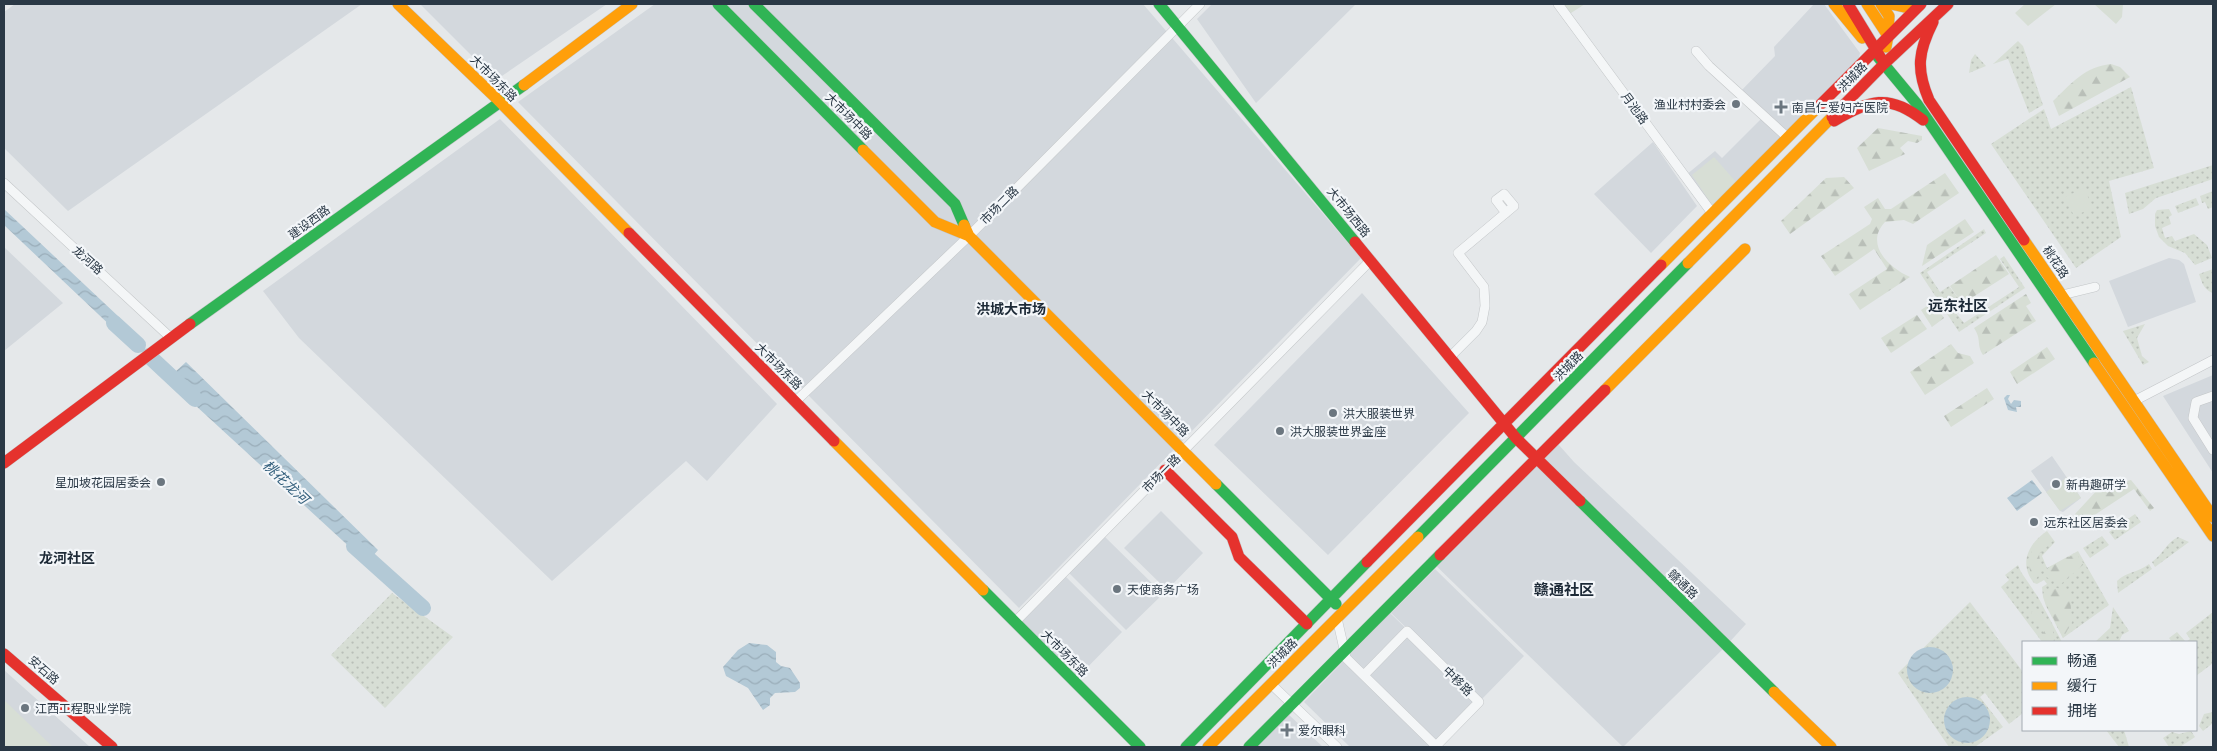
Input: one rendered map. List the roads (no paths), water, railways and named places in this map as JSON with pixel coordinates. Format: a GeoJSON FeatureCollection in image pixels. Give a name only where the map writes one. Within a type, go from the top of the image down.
{"type":"FeatureCollection","features":[{"type":"Feature","properties":{"kind":"main road","name":"大市场东路"},"geometry":{"type":"LineString","coordinates":[[398,4],[498,100],[794,402],[1140,747]]}},
{"type":"Feature","properties":{"kind":"main road","name":"建设西路"},"geometry":{"type":"LineString","coordinates":[[498,100],[621,4]]}},
{"type":"Feature","properties":{"kind":"main road","name":"建设西路"},"geometry":{"type":"LineString","coordinates":[[4,455],[632,4]]}},
{"type":"Feature","properties":{"kind":"main road","name":"大市场中路"},"geometry":{"type":"LineString","coordinates":[[718,4],[935,222],[969,236]]}},
{"type":"Feature","properties":{"kind":"main road","name":"大市场中路"},"geometry":{"type":"LineString","coordinates":[[754,4],[955,204],[969,236],[1332,599],[1340,614]]}},
{"type":"Feature","properties":{"kind":"main road","name":"大市场西路"},"geometry":{"type":"LineString","coordinates":[[1159,4],[1516,438]]}},
{"type":"Feature","properties":{"kind":"main road"},"geometry":{"type":"LineString","coordinates":[[1834,4],[1874,49]]}},
{"type":"Feature","properties":{"kind":"main road"},"geometry":{"type":"LineString","coordinates":[[1848,4],[1874,49]]}},
{"type":"Feature","properties":{"kind":"main road"},"geometry":{"type":"LineString","coordinates":[[1881,4],[1889,16],[1884,64]]}},
{"type":"Feature","properties":{"kind":"main road"},"geometry":{"type":"LineString","coordinates":[[1891,4],[1904,7],[1920,5]]}},
{"type":"Feature","properties":{"kind":"main road","name":"洪城路"},"geometry":{"type":"LineString","coordinates":[[1208,747],[1516,438],[1884,64],[1948,4]]}},
{"type":"Feature","properties":{"kind":"main road"},"geometry":{"type":"LineString","coordinates":[[1857,18],[1868,5],[1888,36]]}},
{"type":"Feature","properties":{"kind":"main road","name":"洪城路"},"geometry":{"type":"LineString","coordinates":[[1186,747],[1503,423],[1920,5]]}},
{"type":"Feature","properties":{"kind":"main road","name":"桃花路"},"geometry":{"type":"LineString","coordinates":[[1939,12],[1925,38],[1919,57],[1918,72],[1929,100],[2213,517]]}},
{"type":"Feature","properties":{"kind":"main road","name":"桃花路"},"geometry":{"type":"LineString","coordinates":[[1874,49],[1939,135],[2213,536]]}},
{"type":"Feature","properties":{"kind":"main road"},"geometry":{"type":"LineString","coordinates":[[1819,130],[1856,107],[1873,102],[1889,101],[1904,105],[1939,135]]}},
{"type":"Feature","properties":{"kind":"main road"},"geometry":{"type":"LineString","coordinates":[[1248,747],[1536,460],[1745,248]]}},
{"type":"Feature","properties":{"kind":"main road","name":"建设西路"},"geometry":{"type":"LineString","coordinates":[[4,463],[169,335]]}},
{"type":"Feature","properties":{"kind":"main road","name":"赣通路"},"geometry":{"type":"LineString","coordinates":[[1516,438],[1536,460],[1832,747]]}},
{"type":"Feature","properties":{"kind":"main road"},"geometry":{"type":"LineString","coordinates":[[1165,470],[1232,537],[1239,557],[1307,624]]}},
{"type":"Feature","properties":{"kind":"main road","name":"安石路"},"geometry":{"type":"LineString","coordinates":[[4,654],[112,747]]}},
{"type":"Feature","properties":{"kind":"street","name":"市场二路"},"geometry":{"type":"LineString","coordinates":[[794,402],[969,236],[1200,4]]}},
{"type":"Feature","properties":{"kind":"street","name":"月池路"},"geometry":{"type":"LineString","coordinates":[[1558,4],[1712,213]]}},
{"type":"Feature","properties":{"kind":"street"},"geometry":{"type":"LineString","coordinates":[[1696,51],[1708,66],[1787,137]]}},
{"type":"Feature","properties":{"kind":"street","name":"龙河路"},"geometry":{"type":"LineString","coordinates":[[4,183],[169,335]]}},
{"type":"Feature","properties":{"kind":"street"},"geometry":{"type":"LineString","coordinates":[[1450,357],[1476,331],[1484,315],[1484,287],[1458,253],[1506,213]]}},
{"type":"Feature","properties":{"kind":"street","name":"市场一路"},"geometry":{"type":"LineString","coordinates":[[1015,622],[1371,260]]}},
{"type":"Feature","properties":{"kind":"street"},"geometry":{"type":"LineString","coordinates":[[2062,295],[2095,287]]}},
{"type":"Feature","properties":{"kind":"street"},"geometry":{"type":"LineString","coordinates":[[2134,400],[2213,360]]}},
{"type":"Feature","properties":{"kind":"street"},"geometry":{"type":"LineString","coordinates":[[2213,396],[2196,402],[2193,418],[2213,450]]}},
{"type":"Feature","properties":{"kind":"street","name":"中移路"},"geometry":{"type":"LineString","coordinates":[[1340,614],[1346,658],[1436,746],[1479,702],[1407,631],[1364,675]]}},
{"type":"Feature","properties":{"kind":"street"},"geometry":{"type":"LineString","coordinates":[[1271,684],[1337,747]]}},
{"type":"Feature","properties":{"kind":"water"},"geometry":{"type":"Polygon","coordinates":[[[4,209],[119,317],[135,349],[4,225],[4,209]]]}},
{"type":"Feature","properties":{"kind":"water"},"geometry":{"type":"Polygon","coordinates":[[[186,362],[378,550],[367,563],[183,394],[174,373],[186,362]]]}},
{"type":"Feature","properties":{"kind":"water"},"geometry":{"type":"Polygon","coordinates":[[[2010,395],[2008,399],[2011,404],[2014,400],[2021,401],[2021,407],[2016,407],[2017,412],[2008,410],[2004,398],[2010,395]]]}},
{"type":"Feature","properties":{"kind":"water"},"geometry":{"type":"Polygon","coordinates":[[[2032,480],[2042,493],[2017,511],[2007,498],[2032,480]]]}},
{"type":"Feature","properties":{"kind":"water"},"geometry":{"type":"Polygon","coordinates":[[[749,643],[767,645],[776,652],[776,662],[781,666],[790,668],[800,683],[800,688],[795,692],[775,693],[770,698],[770,705],[763,710],[748,688],[726,676],[723,667],[738,650],[749,643]]]}},
{"type":"Feature","properties":{"kind":"water"},"geometry":{"type":"Polygon","coordinates":[[[1926,647],[1934,647],[1943,651],[1949,657],[1953,670],[1949,683],[1943,689],[1934,693],[1926,693],[1917,689],[1911,683],[1907,674],[1907,666],[1911,657],[1917,651],[1926,647]]]}},
{"type":"Feature","properties":{"kind":"water"},"geometry":{"type":"Polygon","coordinates":[[[1963,697],[1971,697],[1980,701],[1986,707],[1990,720],[1986,733],[1980,739],[1971,743],[1963,743],[1954,739],[1948,733],[1944,724],[1944,716],[1948,707],[1954,701],[1963,697]]]}},
{"type":"Feature","properties":{"kind":"waterway","name":"桃花龙河"},"geometry":{"type":"LineString","coordinates":[[114,323],[138,345]]}},
{"type":"Feature","properties":{"kind":"waterway","name":"桃花龙河"},"geometry":{"type":"LineString","coordinates":[[149,356],[195,399]]}},
{"type":"Feature","properties":{"kind":"waterway","name":"桃花龙河"},"geometry":{"type":"LineString","coordinates":[[354,546],[423,608]]}},
{"type":"Feature","properties":{"kind":"place","name":"渔业村村委会"},"geometry":{"type":"Point","coordinates":[1736,104]}},
{"type":"Feature","properties":{"kind":"place","name":"南昌仁爱妇产医院"},"geometry":{"type":"Point","coordinates":[1781,107]}},
{"type":"Feature","properties":{"kind":"place","name":"洪大服装世界"},"geometry":{"type":"Point","coordinates":[1333,413]}},
{"type":"Feature","properties":{"kind":"place","name":"洪大服装世界金座"},"geometry":{"type":"Point","coordinates":[1280,431]}},
{"type":"Feature","properties":{"kind":"place","name":"星加坡花园居委会"},"geometry":{"type":"Point","coordinates":[161,482]}},
{"type":"Feature","properties":{"kind":"place","name":"新冉趣研学"},"geometry":{"type":"Point","coordinates":[2056,484]}},
{"type":"Feature","properties":{"kind":"place","name":"远东社区居委会"},"geometry":{"type":"Point","coordinates":[2034,522]}},
{"type":"Feature","properties":{"kind":"place","name":"天使商务广场"},"geometry":{"type":"Point","coordinates":[1117,589]}},
{"type":"Feature","properties":{"kind":"place","name":"江西工程职业学院"},"geometry":{"type":"Point","coordinates":[25,708]}},
{"type":"Feature","properties":{"kind":"place","name":"爱尔眼科"},"geometry":{"type":"Point","coordinates":[1287,730]}},
{"type":"Feature","properties":{"kind":"district","name":"远东社区"},"geometry":{"type":"Point","coordinates":[1958,305]}},
{"type":"Feature","properties":{"kind":"district","name":"洪城大市场"},"geometry":{"type":"Point","coordinates":[1011,309]}},
{"type":"Feature","properties":{"kind":"district","name":"龙河社区"},"geometry":{"type":"Point","coordinates":[67,558]}},
{"type":"Feature","properties":{"kind":"district","name":"赣通社区"},"geometry":{"type":"Point","coordinates":[1564,589]}}]}
